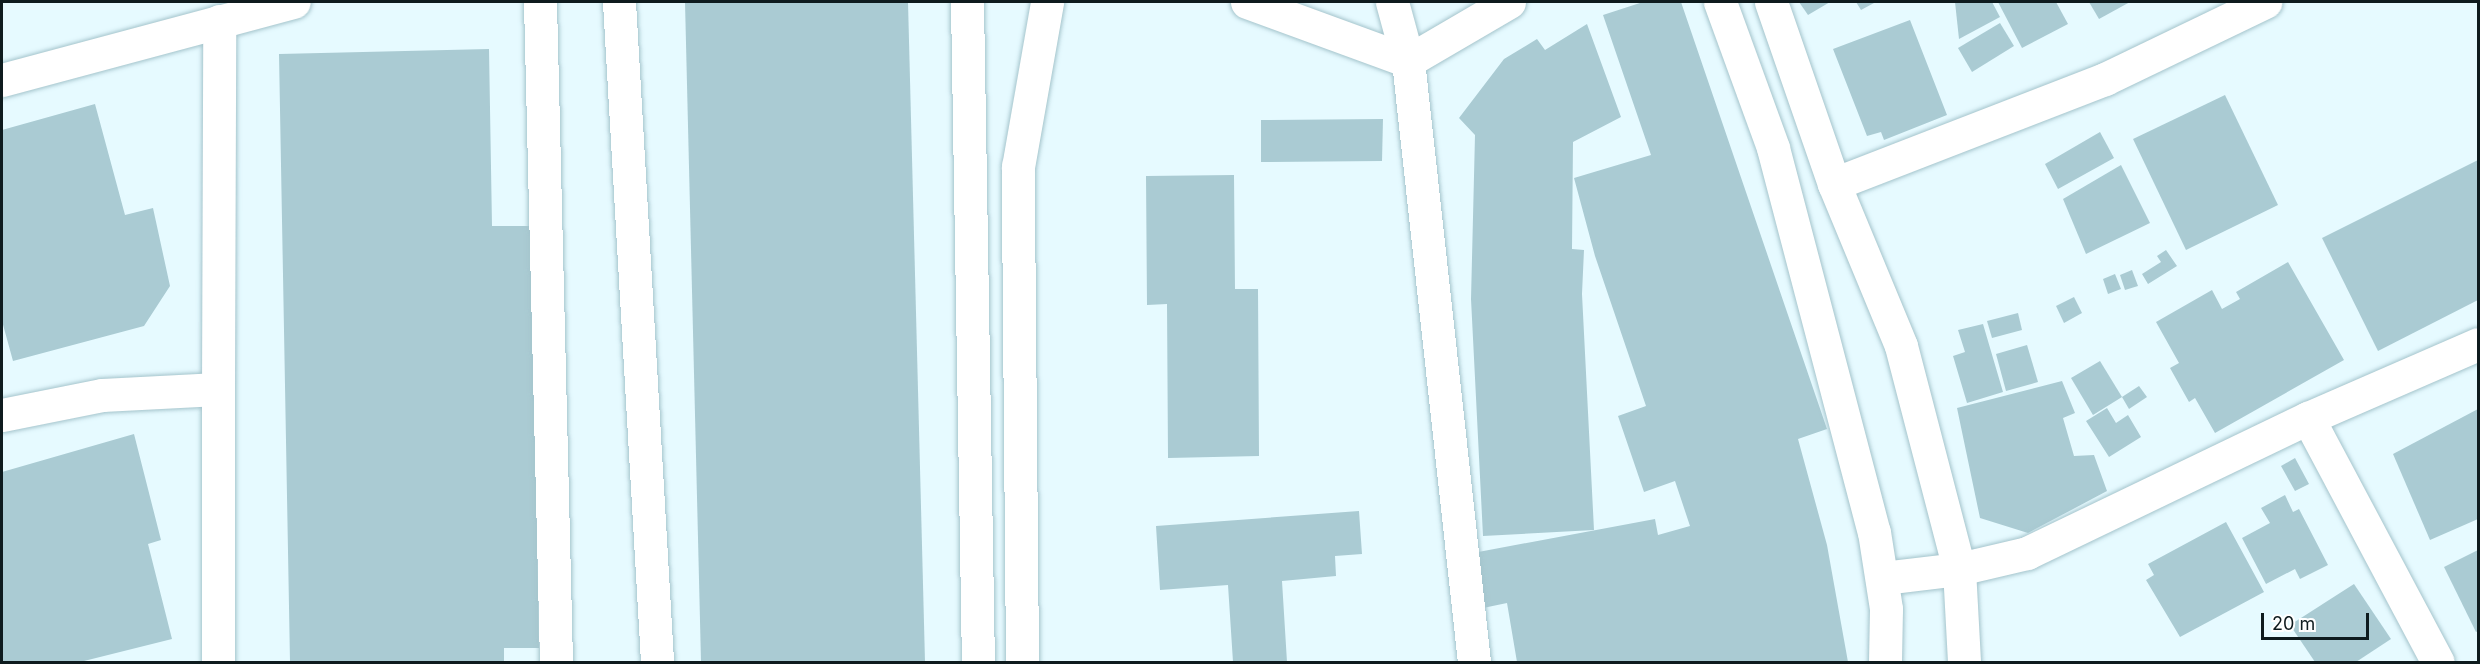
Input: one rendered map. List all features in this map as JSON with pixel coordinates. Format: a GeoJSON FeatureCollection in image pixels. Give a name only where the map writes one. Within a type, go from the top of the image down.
{"type":"FeatureCollection","features":[{"type":"Feature","properties":{"kind":"street"},"geometry":{"type":"LineString","coordinates":[[2,80],[219,21],[259,5],[294,2]]}},
{"type":"Feature","properties":{"kind":"street"},"geometry":{"type":"LineString","coordinates":[[540,2],[556,663]]}},
{"type":"Feature","properties":{"kind":"street"},"geometry":{"type":"LineString","coordinates":[[619,2],[657,663]]}},
{"type":"Feature","properties":{"kind":"street"},"geometry":{"type":"LineString","coordinates":[[967,2],[978,663]]}},
{"type":"Feature","properties":{"kind":"street"},"geometry":{"type":"LineString","coordinates":[[1022,663],[1018,167],[1047,2]]}},
{"type":"Feature","properties":{"kind":"street"},"geometry":{"type":"LineString","coordinates":[[1247,2],[1408,61]]}},
{"type":"Feature","properties":{"kind":"street"},"geometry":{"type":"LineString","coordinates":[[1392,2],[1408,61],[1474,663]]}},
{"type":"Feature","properties":{"kind":"street"},"geometry":{"type":"LineString","coordinates":[[1408,61],[1509,2]]}},
{"type":"Feature","properties":{"kind":"street"},"geometry":{"type":"LineString","coordinates":[[1720,2],[1773,148],[1883,578],[1885,663]]}},
{"type":"Feature","properties":{"kind":"street"},"geometry":{"type":"LineString","coordinates":[[1771,2],[1834,184],[1901,346],[1959,568],[1964,663]]}},
{"type":"Feature","properties":{"kind":"street"},"geometry":{"type":"LineString","coordinates":[[1834,184],[2104,79],[2265,2]]}},
{"type":"Feature","properties":{"kind":"street"},"geometry":{"type":"LineString","coordinates":[[218,663],[219,21]]}},
{"type":"Feature","properties":{"kind":"street"},"geometry":{"type":"LineString","coordinates":[[1883,578],[1959,568],[2027,553],[2308,418],[2478,344]]}},
{"type":"Feature","properties":{"kind":"street"},"geometry":{"type":"LineString","coordinates":[[2,415],[102,395],[218,389]]}},
{"type":"Feature","properties":{"kind":"street"},"geometry":{"type":"LineString","coordinates":[[2308,418],[2438,663]]}},
{"type":"Feature","properties":{"kind":"building"},"geometry":{"type":"Polygon","coordinates":[[[685,2],[908,2],[925,662],[701,662],[685,2]]]}},
{"type":"Feature","properties":{"kind":"building"},"geometry":{"type":"Polygon","coordinates":[[[1643,2],[1681,2],[1827,429],[1798,439],[1827,545],[1848,662],[1517,662],[1507,603],[1483,608],[1473,553],[1655,519],[1658,535],[1690,526],[1675,481],[1644,492],[1618,416],[1646,406],[1595,256],[1574,178],[1651,155],[1603,15],[1643,2]]]}},
{"type":"Feature","properties":{"kind":"building"},"geometry":{"type":"Polygon","coordinates":[[[1799,2],[1830,2],[1808,15],[1799,2]]]}},
{"type":"Feature","properties":{"kind":"building"},"geometry":{"type":"Polygon","coordinates":[[[1856,2],[1873,2],[1874,3],[1861,10],[1856,2]]]}},
{"type":"Feature","properties":{"kind":"building"},"geometry":{"type":"Polygon","coordinates":[[[1955,2],[1992,2],[2000,17],[1959,39],[1955,2]]]}},
{"type":"Feature","properties":{"kind":"building"},"geometry":{"type":"Polygon","coordinates":[[[1998,2],[2056,2],[2068,24],[2022,48],[1998,2]]]}},
{"type":"Feature","properties":{"kind":"building"},"geometry":{"type":"Polygon","coordinates":[[[2089,2],[2130,2],[2099,19],[2089,2]]]}},
{"type":"Feature","properties":{"kind":"building"},"geometry":{"type":"Polygon","coordinates":[[[1910,20],[1947,115],[1884,140],[1881,132],[1867,136],[1833,49],[1910,20]]]}},
{"type":"Feature","properties":{"kind":"building"},"geometry":{"type":"Polygon","coordinates":[[[2000,23],[2014,46],[1972,72],[1958,48],[2000,23]]]}},
{"type":"Feature","properties":{"kind":"building"},"geometry":{"type":"Polygon","coordinates":[[[1587,24],[1621,117],[1573,142],[1572,249],[1584,250],[1582,294],[1594,530],[1483,536],[1471,299],[1475,135],[1459,118],[1504,59],[1537,39],[1545,50],[1587,24]]]}},
{"type":"Feature","properties":{"kind":"building"},"geometry":{"type":"Polygon","coordinates":[[[489,49],[492,226],[532,226],[539,648],[504,648],[504,662],[290,662],[279,54],[489,49]]]}},
{"type":"Feature","properties":{"kind":"building"},"geometry":{"type":"Polygon","coordinates":[[[2225,95],[2278,205],[2186,250],[2133,139],[2225,95]]]}},
{"type":"Feature","properties":{"kind":"building"},"geometry":{"type":"Polygon","coordinates":[[[95,104],[125,215],[153,208],[170,286],[144,326],[13,361],[2,321],[2,130],[95,104]]]}},
{"type":"Feature","properties":{"kind":"building"},"geometry":{"type":"Polygon","coordinates":[[[1383,119],[1382,161],[1261,162],[1261,120],[1383,119]]]}},
{"type":"Feature","properties":{"kind":"building"},"geometry":{"type":"Polygon","coordinates":[[[2100,132],[2114,158],[2058,189],[2045,164],[2100,132]]]}},
{"type":"Feature","properties":{"kind":"building"},"geometry":{"type":"Polygon","coordinates":[[[2478,160],[2478,300],[2378,351],[2322,238],[2478,160]]]}},
{"type":"Feature","properties":{"kind":"building"},"geometry":{"type":"Polygon","coordinates":[[[2121,165],[2150,223],[2086,254],[2063,199],[2121,165]]]}},
{"type":"Feature","properties":{"kind":"building"},"geometry":{"type":"Polygon","coordinates":[[[1234,175],[1235,289],[1258,289],[1259,456],[1168,458],[1167,304],[1147,305],[1146,176],[1234,175]]]}},
{"type":"Feature","properties":{"kind":"building"},"geometry":{"type":"Polygon","coordinates":[[[2166,250],[2177,266],[2148,284],[2142,274],[2161,262],[2157,256],[2166,250]]]}},
{"type":"Feature","properties":{"kind":"building"},"geometry":{"type":"Polygon","coordinates":[[[2288,262],[2344,360],[2215,433],[2195,398],[2189,402],[2170,368],[2179,363],[2156,322],[2212,290],[2222,309],[2240,299],[2236,292],[2288,262]]]}},
{"type":"Feature","properties":{"kind":"building"},"geometry":{"type":"Polygon","coordinates":[[[2132,270],[2138,286],[2125,290],[2120,275],[2132,270]]]}},
{"type":"Feature","properties":{"kind":"building"},"geometry":{"type":"Polygon","coordinates":[[[2115,274],[2121,289],[2108,294],[2103,279],[2115,274]]]}},
{"type":"Feature","properties":{"kind":"building"},"geometry":{"type":"Polygon","coordinates":[[[2074,297],[2082,313],[2064,323],[2056,306],[2074,297]]]}},
{"type":"Feature","properties":{"kind":"building"},"geometry":{"type":"Polygon","coordinates":[[[2018,313],[2022,330],[1992,338],[1987,321],[2018,313]]]}},
{"type":"Feature","properties":{"kind":"building"},"geometry":{"type":"Polygon","coordinates":[[[1983,324],[2003,392],[1967,403],[1953,356],[1965,352],[1958,330],[1983,324]]]}},
{"type":"Feature","properties":{"kind":"building"},"geometry":{"type":"Polygon","coordinates":[[[2027,345],[2038,382],[2006,391],[1996,354],[2027,345]]]}},
{"type":"Feature","properties":{"kind":"building"},"geometry":{"type":"Polygon","coordinates":[[[2100,361],[2122,397],[2093,415],[2071,378],[2100,361]]]}},
{"type":"Feature","properties":{"kind":"building"},"geometry":{"type":"Polygon","coordinates":[[[2062,381],[2075,413],[2063,418],[2074,456],[2094,455],[2107,491],[2028,533],[1980,518],[1957,408],[2062,381]]]}},
{"type":"Feature","properties":{"kind":"building"},"geometry":{"type":"Polygon","coordinates":[[[2139,386],[2147,397],[2129,409],[2122,397],[2139,386]]]}},
{"type":"Feature","properties":{"kind":"building"},"geometry":{"type":"Polygon","coordinates":[[[2107,408],[2116,423],[2128,415],[2141,437],[2109,457],[2086,421],[2107,408]]]}},
{"type":"Feature","properties":{"kind":"building"},"geometry":{"type":"Polygon","coordinates":[[[2478,409],[2478,519],[2430,540],[2393,454],[2478,409]]]}},
{"type":"Feature","properties":{"kind":"building"},"geometry":{"type":"Polygon","coordinates":[[[134,434],[161,540],[148,544],[172,639],[80,662],[2,662],[2,472],[134,434]]]}},
{"type":"Feature","properties":{"kind":"building"},"geometry":{"type":"Polygon","coordinates":[[[2295,458],[2309,484],[2295,491],[2281,466],[2295,458]]]}},
{"type":"Feature","properties":{"kind":"building"},"geometry":{"type":"Polygon","coordinates":[[[2285,495],[2293,512],[2299,509],[2328,565],[2300,579],[2295,569],[2266,584],[2242,538],[2270,523],[2261,508],[2285,495]]]}},
{"type":"Feature","properties":{"kind":"building"},"geometry":{"type":"Polygon","coordinates":[[[1359,511],[1362,554],[1335,556],[1336,576],[1282,581],[1287,662],[1233,662],[1228,585],[1160,590],[1156,526],[1359,511]]]}},
{"type":"Feature","properties":{"kind":"building"},"geometry":{"type":"Polygon","coordinates":[[[2226,522],[2264,592],[2180,637],[2146,580],[2154,575],[2148,564],[2226,522]]]}},
{"type":"Feature","properties":{"kind":"building"},"geometry":{"type":"Polygon","coordinates":[[[2478,550],[2478,631],[2476,632],[2444,567],[2478,550]]]}},
{"type":"Feature","properties":{"kind":"building"},"geometry":{"type":"Polygon","coordinates":[[[2354,584],[2391,639],[2356,662],[2315,662],[2290,625],[2354,584]]]}}]}
